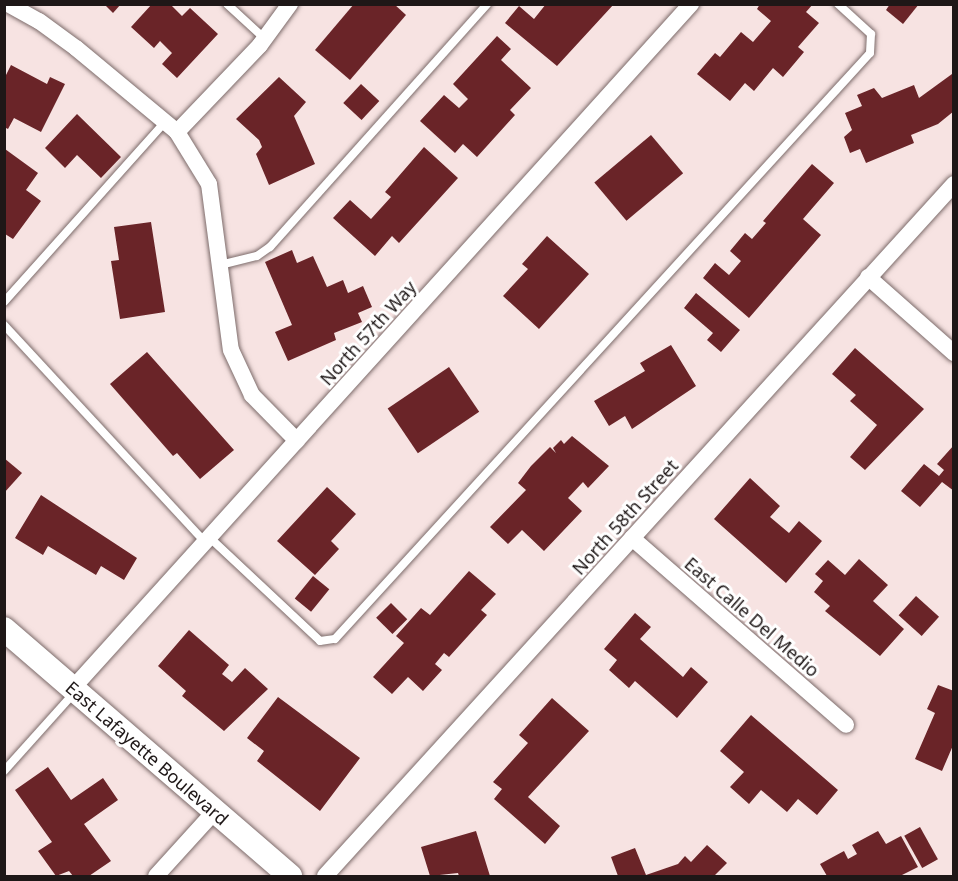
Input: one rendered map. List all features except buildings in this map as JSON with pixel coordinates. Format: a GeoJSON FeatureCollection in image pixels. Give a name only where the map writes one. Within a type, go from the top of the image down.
{"type":"FeatureCollection","features":[{"type":"Feature","properties":{"kind":"street"},"geometry":{"type":"LineString","coordinates":[[8,4],[39,21],[76,48],[172,127],[209,184],[220,265],[221,295],[231,350],[252,395],[297,441]]}},
{"type":"Feature","properties":{"kind":"street"},"geometry":{"type":"LineString","coordinates":[[172,127],[264,38],[290,4]]}},
{"type":"Feature","properties":{"kind":"street","name":"North 57th Way"},"geometry":{"type":"LineString","coordinates":[[75,689],[207,539],[691,4]]}},
{"type":"Feature","properties":{"kind":"street","name":"North 58th Street"},"geometry":{"type":"LineString","coordinates":[[325,876],[954,184]]}},
{"type":"Feature","properties":{"kind":"street"},"geometry":{"type":"LineString","coordinates":[[868,277],[954,353]]}},
{"type":"Feature","properties":{"kind":"street","name":"East Calle Del Medio"},"geometry":{"type":"LineString","coordinates":[[632,538],[846,725]]}},
{"type":"Feature","properties":{"kind":"street","name":"East Lafayette Boulevard"},"geometry":{"type":"LineString","coordinates":[[4,628],[290,876]]}},
{"type":"Feature","properties":{"kind":"street"},"geometry":{"type":"LineString","coordinates":[[156,876],[215,811]]}},
{"type":"Feature","properties":{"kind":"lane"},"geometry":{"type":"LineString","coordinates":[[226,4],[264,38]]}},
{"type":"Feature","properties":{"kind":"lane"},"geometry":{"type":"LineString","coordinates":[[220,265],[257,256],[270,247],[487,4]]}},
{"type":"Feature","properties":{"kind":"lane"},"geometry":{"type":"LineString","coordinates":[[4,325],[207,539],[320,641],[335,639],[870,53],[871,34],[838,4]]}},
{"type":"Feature","properties":{"kind":"lane"},"geometry":{"type":"LineString","coordinates":[[4,302],[172,127]]}},
{"type":"Feature","properties":{"kind":"lane"},"geometry":{"type":"LineString","coordinates":[[4,771],[75,689]]}}]}
